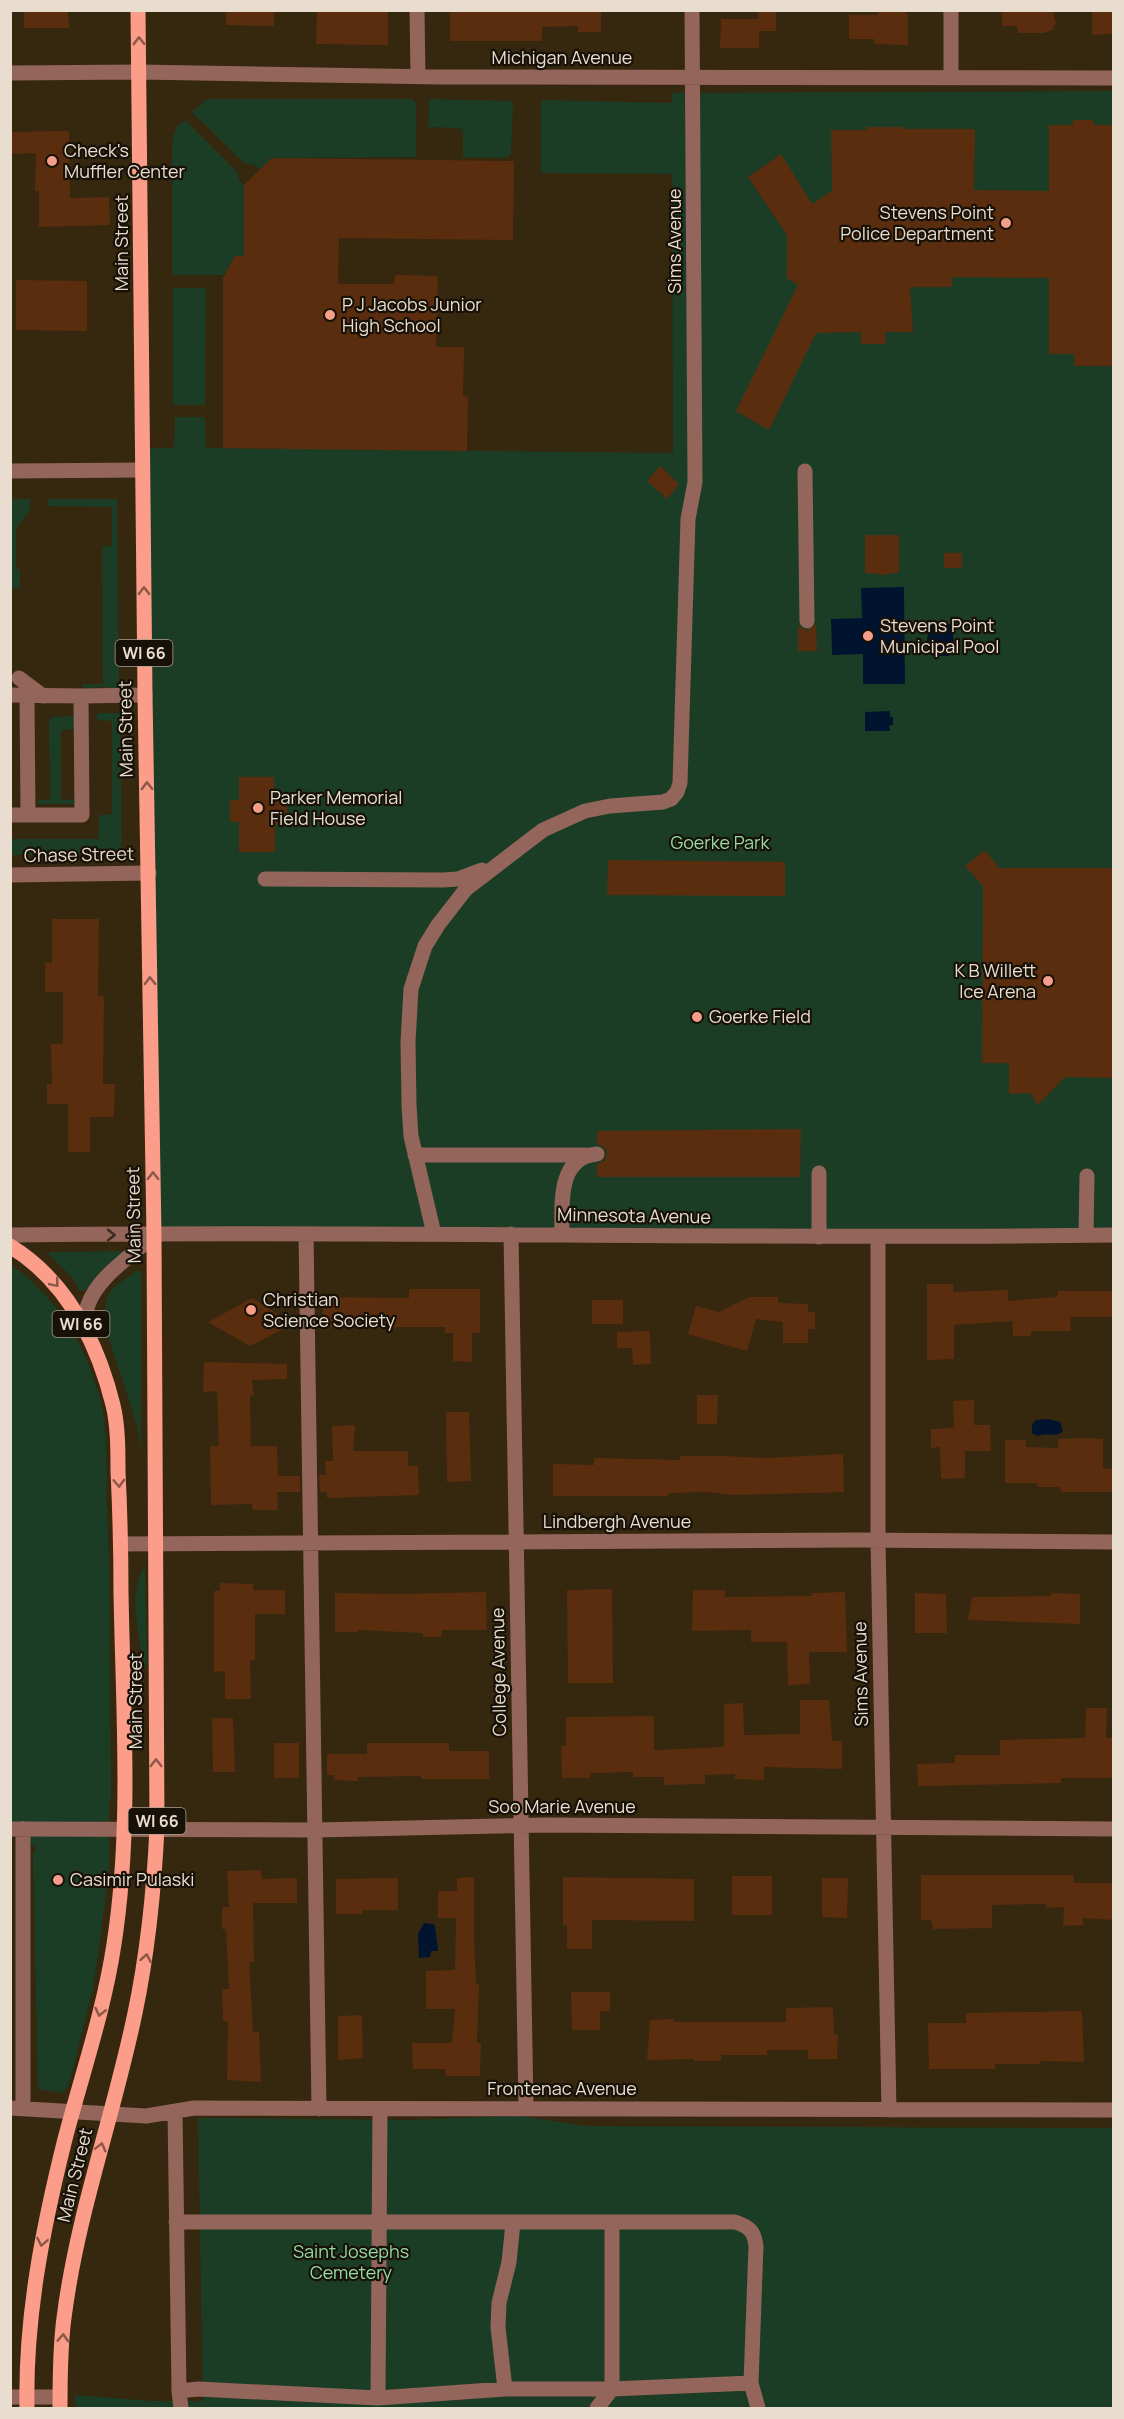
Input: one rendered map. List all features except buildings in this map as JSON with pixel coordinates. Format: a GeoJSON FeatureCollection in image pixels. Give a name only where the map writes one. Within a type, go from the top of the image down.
{"type":"FeatureCollection","features":[{"type":"Feature","properties":{"kind":"main road","name":"Main Street"},"geometry":{"type":"LineString","coordinates":[[60,2403],[64,2318],[84,2216],[135,2014],[148,1950],[154,1897],[157,1828],[154,1235],[142,470],[138,10]]}},
{"type":"Feature","properties":{"kind":"main road","name":"WI 66"},"geometry":{"type":"LineString","coordinates":[[10,1246],[46,1272],[63,1292],[84,1329],[107,1382],[117,1425],[125,1828],[122,1877],[113,1947],[94,2039],[61,2157],[38,2262],[26,2402]]}},
{"type":"Feature","properties":{"kind":"street"},"geometry":{"type":"LineString","coordinates":[[417,10],[418,77]]}},
{"type":"Feature","properties":{"kind":"street","name":"Sims Avenue"},"geometry":{"type":"LineString","coordinates":[[506,858],[543,830],[585,811],[610,806],[663,802],[671,799],[677,792],[681,771],[688,519],[694,492],[695,471],[692,10]]}},
{"type":"Feature","properties":{"kind":"street"},"geometry":{"type":"LineString","coordinates":[[951,10],[951,77]]}},
{"type":"Feature","properties":{"kind":"street","name":"Michigan Avenue"},"geometry":{"type":"LineString","coordinates":[[10,73],[139,72],[418,77],[1113,78]]}},
{"type":"Feature","properties":{"kind":"street"},"geometry":{"type":"LineString","coordinates":[[10,471],[142,470]]}},
{"type":"Feature","properties":{"kind":"street"},"geometry":{"type":"LineString","coordinates":[[804,471],[807,621]]}},
{"type":"Feature","properties":{"kind":"street"},"geometry":{"type":"LineString","coordinates":[[19,678],[35,696],[28,815]]}},
{"type":"Feature","properties":{"kind":"street"},"geometry":{"type":"LineString","coordinates":[[10,695],[145,695]]}},
{"type":"Feature","properties":{"kind":"street"},"geometry":{"type":"LineString","coordinates":[[10,815],[82,815],[81,696]]}},
{"type":"Feature","properties":{"kind":"street"},"geometry":{"type":"LineString","coordinates":[[265,879],[451,880],[472,875],[506,858]]}},
{"type":"Feature","properties":{"kind":"street"},"geometry":{"type":"LineString","coordinates":[[434,1234],[411,1136],[408,1042],[411,989],[417,966],[434,931],[450,908],[466,889],[506,858]]}},
{"type":"Feature","properties":{"kind":"street","name":"Chase Street"},"geometry":{"type":"LineString","coordinates":[[10,875],[149,873]]}},
{"type":"Feature","properties":{"kind":"street"},"geometry":{"type":"LineString","coordinates":[[415,1155],[591,1155],[575,1162],[564,1184],[562,1235]]}},
{"type":"Feature","properties":{"kind":"street"},"geometry":{"type":"LineString","coordinates":[[819,1173],[819,1237]]}},
{"type":"Feature","properties":{"kind":"street"},"geometry":{"type":"LineString","coordinates":[[1086,1235],[1087,1176]]}},
{"type":"Feature","properties":{"kind":"street"},"geometry":{"type":"LineString","coordinates":[[306,1234],[319,2109]]}},
{"type":"Feature","properties":{"kind":"street","name":"Minnesota Avenue"},"geometry":{"type":"LineString","coordinates":[[10,1235],[511,1234],[878,1238],[1113,1235]]}},
{"type":"Feature","properties":{"kind":"street","name":"College Avenue"},"geometry":{"type":"LineString","coordinates":[[511,1234],[526,2108]]}},
{"type":"Feature","properties":{"kind":"street"},"geometry":{"type":"LineString","coordinates":[[84,1329],[87,1306],[96,1292],[109,1276],[154,1235]]}},
{"type":"Feature","properties":{"kind":"street","name":"Sims Avenue"},"geometry":{"type":"LineString","coordinates":[[878,1238],[878,1540],[889,2110]]}},
{"type":"Feature","properties":{"kind":"street","name":"Lindbergh Avenue"},"geometry":{"type":"LineString","coordinates":[[121,1544],[878,1540],[1113,1542]]}},
{"type":"Feature","properties":{"kind":"street","name":"Soo Marie Avenue"},"geometry":{"type":"LineString","coordinates":[[17,1829],[316,1830],[521,1825],[1113,1829]]}},
{"type":"Feature","properties":{"kind":"street"},"geometry":{"type":"LineString","coordinates":[[17,1829],[17,2108]]}},
{"type":"Feature","properties":{"kind":"street","name":"Frontenac Avenue"},"geometry":{"type":"LineString","coordinates":[[17,2108],[146,2116],[194,2108],[1113,2110]]}},
{"type":"Feature","properties":{"kind":"street"},"geometry":{"type":"LineString","coordinates":[[378,2398],[380,2109]]}},
{"type":"Feature","properties":{"kind":"street"},"geometry":{"type":"LineString","coordinates":[[174,2111],[179,2391],[182,2409]]}},
{"type":"Feature","properties":{"kind":"street"},"geometry":{"type":"LineString","coordinates":[[176,2222],[735,2222],[748,2226],[754,2234],[756,2246],[751,2383],[758,2409]]}},
{"type":"Feature","properties":{"kind":"street"},"geometry":{"type":"LineString","coordinates":[[597,2409],[612,2389],[612,2222]]}},
{"type":"Feature","properties":{"kind":"street"},"geometry":{"type":"LineString","coordinates":[[505,2389],[498,2327],[499,2303],[509,2262],[513,2223]]}},
{"type":"Feature","properties":{"kind":"street"},"geometry":{"type":"LineString","coordinates":[[179,2391],[198,2389],[378,2398],[505,2389],[612,2389],[751,2383]]}},
{"type":"Feature","properties":{"kind":"street"},"geometry":{"type":"LineString","coordinates":[[10,2397],[26,2402],[60,2403]]}},
{"type":"Feature","properties":{"kind":"green space","name":"Goerke Park"},"geometry":{"type":"Polygon","coordinates":[[[1113,91],[1113,1235],[154,1235],[144,448],[174,448],[175,417],[205,417],[206,448],[673,453],[672,174],[541,173],[541,100],[672,103],[672,93],[1113,91]]]}},
{"type":"Feature","properties":{"kind":"green space"},"geometry":{"type":"Polygon","coordinates":[[[207,99],[413,99],[416,104],[416,157],[272,158],[260,170],[253,164],[245,164],[192,112],[207,99]]]}},
{"type":"Feature","properties":{"kind":"green space"},"geometry":{"type":"Polygon","coordinates":[[[429,99],[511,101],[513,105],[511,154],[507,158],[463,157],[463,132],[460,128],[428,127],[429,99]]]}},
{"type":"Feature","properties":{"kind":"green space"},"geometry":{"type":"Polygon","coordinates":[[[185,120],[238,173],[239,181],[244,185],[244,256],[235,256],[224,275],[172,275],[172,141],[176,128],[185,120]]]}},
{"type":"Feature","properties":{"kind":"green space"},"geometry":{"type":"Polygon","coordinates":[[[173,288],[206,288],[205,405],[173,405],[173,288]]]}},
{"type":"Feature","properties":{"kind":"green space"},"geometry":{"type":"Polygon","coordinates":[[[11,499],[30,499],[30,511],[16,529],[16,569],[20,569],[20,589],[11,588],[11,499]]]}},
{"type":"Feature","properties":{"kind":"green space"},"geometry":{"type":"Polygon","coordinates":[[[48,499],[117,499],[119,690],[104,687],[83,688],[83,684],[103,684],[102,546],[112,546],[112,507],[48,506],[48,499]]]}},
{"type":"Feature","properties":{"kind":"green space"},"geometry":{"type":"Polygon","coordinates":[[[98,713],[120,713],[122,854],[11,855],[11,839],[98,839],[99,815],[112,814],[112,721],[98,720],[96,716],[98,713]]]}},
{"type":"Feature","properties":{"kind":"green space"},"geometry":{"type":"Polygon","coordinates":[[[75,716],[77,729],[61,730],[61,799],[74,800],[75,804],[38,804],[37,801],[50,799],[49,720],[52,717],[75,716]]]}},
{"type":"Feature","properties":{"kind":"green space"},"geometry":{"type":"Polygon","coordinates":[[[127,1251],[84,1291],[79,1290],[72,1277],[49,1255],[49,1252],[127,1251]]]}},
{"type":"Feature","properties":{"kind":"green space"},"geometry":{"type":"Polygon","coordinates":[[[10,1264],[40,1289],[65,1320],[75,1337],[92,1373],[102,1405],[106,1448],[110,1650],[109,1867],[93,1988],[70,2080],[67,2088],[61,2093],[38,2089],[33,1854],[36,1848],[11,1829],[10,1264]]]}},
{"type":"Feature","properties":{"kind":"green space"},"geometry":{"type":"Polygon","coordinates":[[[138,1270],[141,1273],[141,1450],[136,1422],[103,1321],[108,1295],[115,1286],[138,1270]]]}},
{"type":"Feature","properties":{"kind":"green space"},"geometry":{"type":"Polygon","coordinates":[[[145,1565],[147,1665],[144,1666],[135,1601],[140,1576],[145,1565]]]}},
{"type":"Feature","properties":{"kind":"green space","name":"Saint Josephs Cemetery"},"geometry":{"type":"Polygon","coordinates":[[[520,2116],[586,2126],[1113,2128],[1113,2408],[76,2408],[75,2395],[153,2401],[203,2401],[198,2118],[410,2120],[520,2116]]]}},
{"type":"Feature","properties":{"kind":"water","name":"Stevens Point Municipal Pool"},"geometry":{"type":"Polygon","coordinates":[[[904,587],[905,684],[863,684],[863,654],[832,655],[831,619],[862,618],[861,588],[904,587]]]}},
{"type":"Feature","properties":{"kind":"water"},"geometry":{"type":"Polygon","coordinates":[[[932,623],[950,624],[954,640],[949,656],[932,656],[927,640],[929,625],[932,623]]]}},
{"type":"Feature","properties":{"kind":"water"},"geometry":{"type":"Polygon","coordinates":[[[890,711],[893,725],[889,726],[890,731],[865,731],[865,712],[890,711]]]}},
{"type":"Feature","properties":{"kind":"water"},"geometry":{"type":"Polygon","coordinates":[[[1049,1419],[1060,1422],[1063,1431],[1038,1436],[1032,1433],[1032,1425],[1036,1420],[1049,1419]]]}},
{"type":"Feature","properties":{"kind":"water"},"geometry":{"type":"Polygon","coordinates":[[[424,1923],[435,1926],[438,1951],[431,1951],[430,1957],[419,1958],[418,1934],[424,1923]]]}},
{"type":"Feature","properties":{"kind":"place","name":"Check's Muffler Center"},"geometry":{"type":"Point","coordinates":[52,161]}},
{"type":"Feature","properties":{"kind":"place","name":"Stevens Point Police Department"},"geometry":{"type":"Point","coordinates":[1006,223]}},
{"type":"Feature","properties":{"kind":"place","name":"P J Jacobs Junior High School"},"geometry":{"type":"Point","coordinates":[330,315]}},
{"type":"Feature","properties":{"kind":"place","name":"Stevens Point Municipal Pool"},"geometry":{"type":"Point","coordinates":[868,636]}},
{"type":"Feature","properties":{"kind":"place","name":"Parker Memorial Field House"},"geometry":{"type":"Point","coordinates":[258,808]}},
{"type":"Feature","properties":{"kind":"place","name":"K B Willett Ice Arena"},"geometry":{"type":"Point","coordinates":[1048,981]}},
{"type":"Feature","properties":{"kind":"place","name":"Goerke Field"},"geometry":{"type":"Point","coordinates":[697,1017]}},
{"type":"Feature","properties":{"kind":"place","name":"Christian Science Society"},"geometry":{"type":"Point","coordinates":[251,1310]}},
{"type":"Feature","properties":{"kind":"place","name":"Casimir Pulaski"},"geometry":{"type":"Point","coordinates":[58,1880]}}]}
